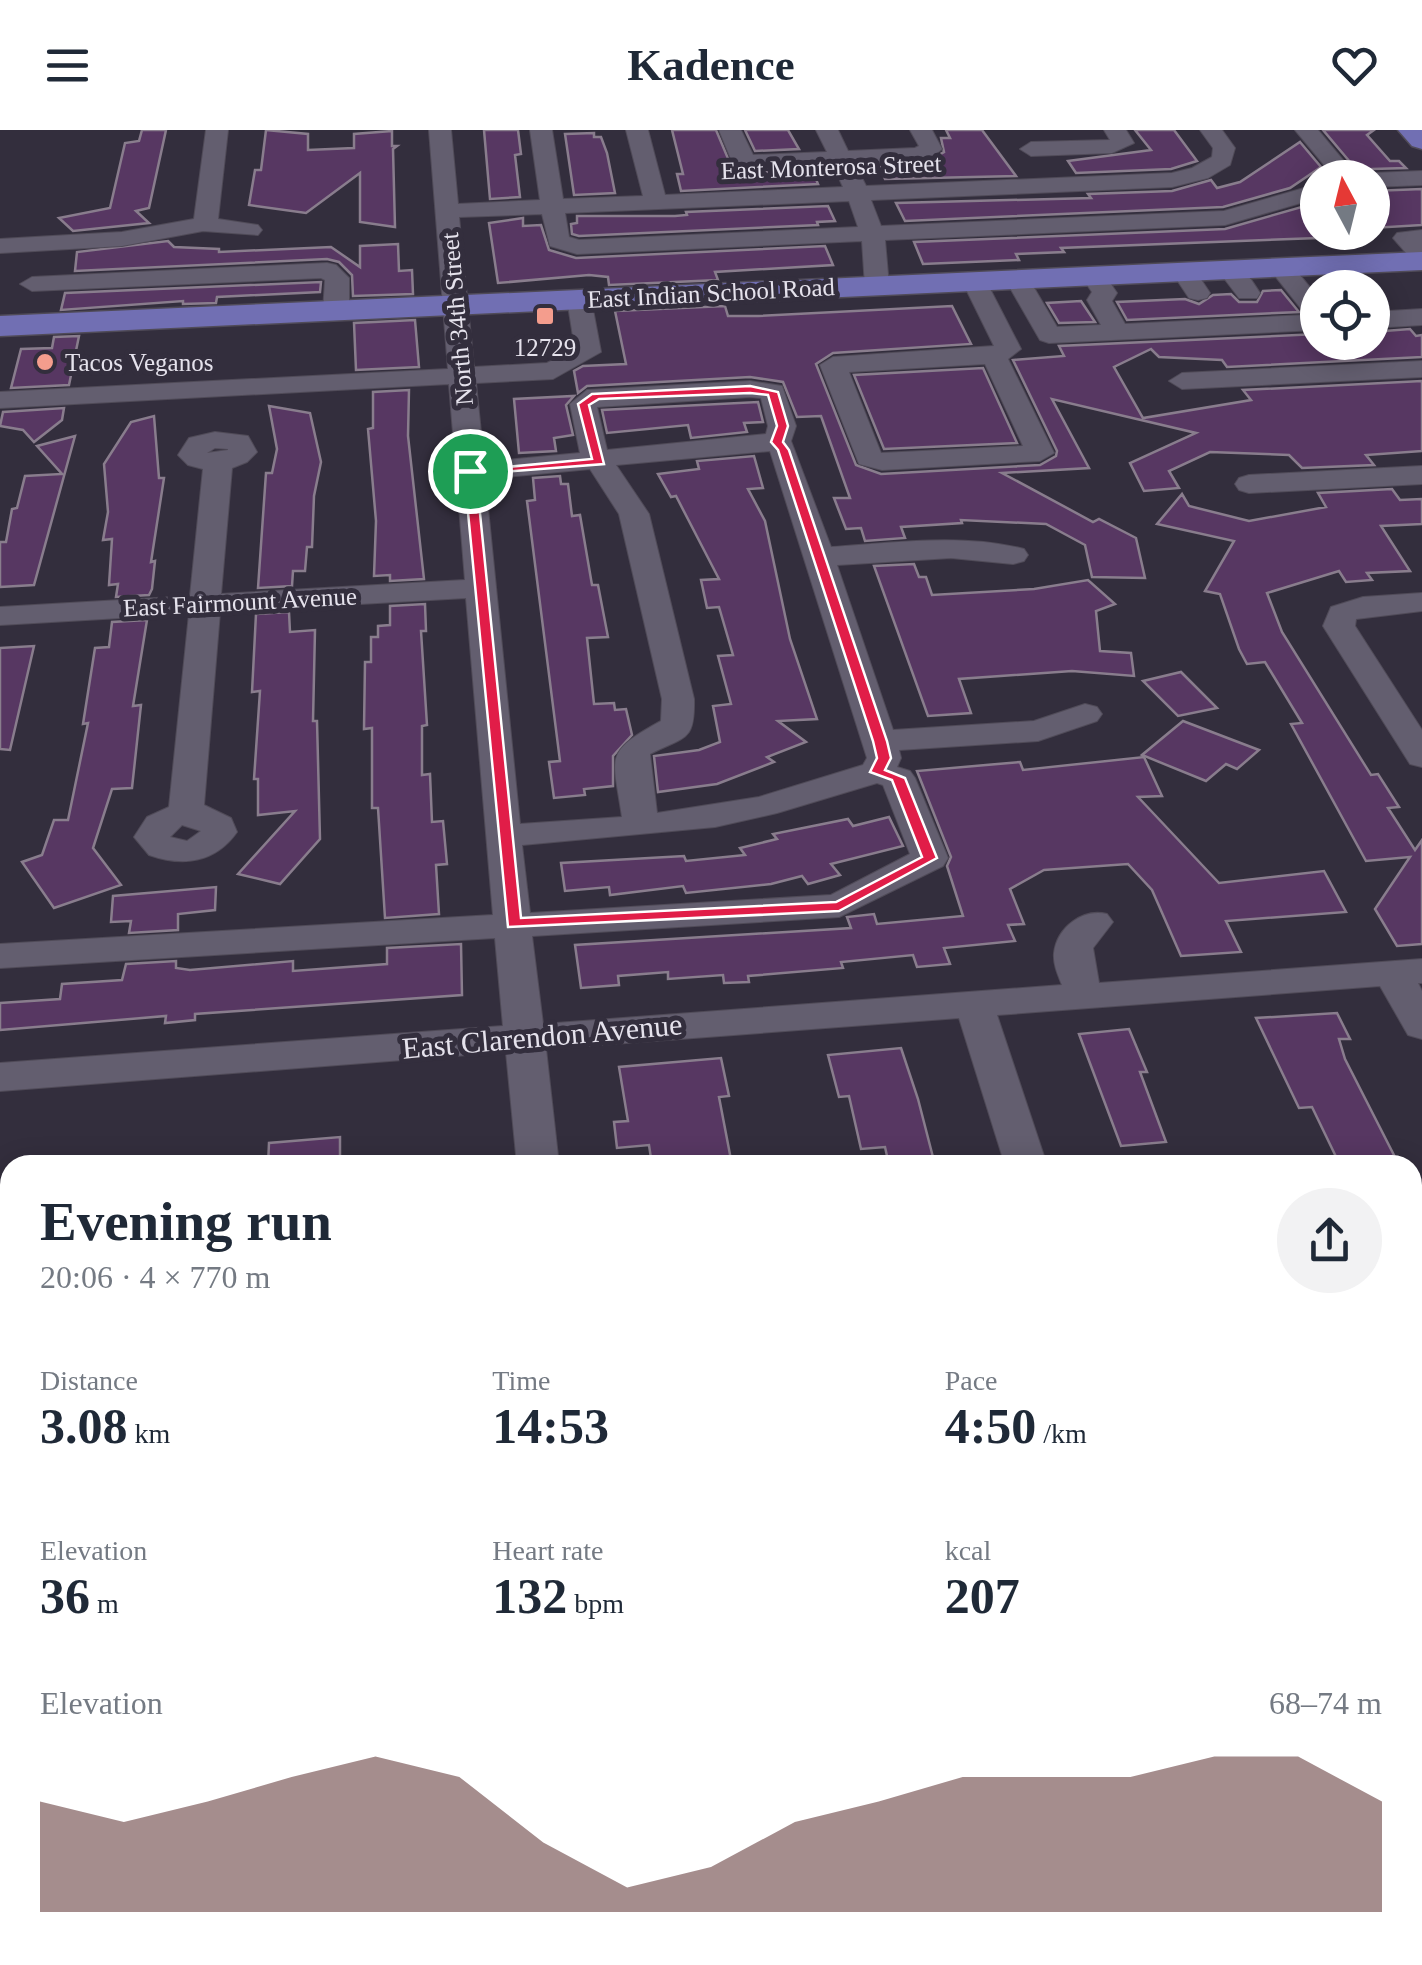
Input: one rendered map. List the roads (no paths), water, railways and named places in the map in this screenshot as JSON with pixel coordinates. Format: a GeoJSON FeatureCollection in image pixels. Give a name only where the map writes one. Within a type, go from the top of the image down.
{"type":"FeatureCollection","features":[{"type":"Feature","properties":{"kind":"main road"},"geometry":{"type":"LineString","coordinates":[[1412,130],[1422,140]]}},
{"type":"Feature","properties":{"kind":"main road","name":"East Indian School Road"},"geometry":{"type":"LineString","coordinates":[[11,326],[1093,276],[1238,281],[1280,267],[1422,259]]}},
{"type":"Feature","properties":{"kind":"street"},"geometry":{"type":"LineString","coordinates":[[202,224],[207,217],[217,130]]}},
{"type":"Feature","properties":{"kind":"street","name":"North 34th Street"},"geometry":{"type":"LineString","coordinates":[[440,130],[503,836],[537,1155]]}},
{"type":"Feature","properties":{"kind":"street"},"geometry":{"type":"LineString","coordinates":[[541,130],[558,241],[577,246],[1225,218],[1300,207]]}},
{"type":"Feature","properties":{"kind":"street"},"geometry":{"type":"LineString","coordinates":[[637,130],[656,202]]}},
{"type":"Feature","properties":{"kind":"street"},"geometry":{"type":"LineString","coordinates":[[730,130],[744,161],[927,152],[932,149],[921,130]]}},
{"type":"Feature","properties":{"kind":"street"},"geometry":{"type":"LineString","coordinates":[[827,130],[873,234],[878,258],[877,286]]}},
{"type":"Feature","properties":{"kind":"street"},"geometry":{"type":"LineString","coordinates":[[1025,140],[1112,146],[1123,143],[1116,130]]}},
{"type":"Feature","properties":{"kind":"street","name":"East Monterosa Street"},"geometry":{"type":"LineString","coordinates":[[448,211],[1172,180],[1214,168],[1222,160],[1224,148],[1211,130]]}},
{"type":"Feature","properties":{"kind":"street"},"geometry":{"type":"LineString","coordinates":[[1306,130],[1332,160]]}},
{"type":"Feature","properties":{"kind":"street"},"geometry":{"type":"LineString","coordinates":[[1025,140],[1055,185]]}},
{"type":"Feature","properties":{"kind":"street"},"geometry":{"type":"LineString","coordinates":[[1390,179],[1422,178]]}},
{"type":"Feature","properties":{"kind":"street"},"geometry":{"type":"LineString","coordinates":[[0,246],[41,246],[168,233],[202,224],[250,230]]}},
{"type":"Feature","properties":{"kind":"street"},"geometry":{"type":"LineString","coordinates":[[1422,237],[1405,238],[1422,259]]}},
{"type":"Feature","properties":{"kind":"street"},"geometry":{"type":"LineString","coordinates":[[11,326],[32,283],[41,246]]}},
{"type":"Feature","properties":{"kind":"street"},"geometry":{"type":"LineString","coordinates":[[1280,267],[1300,294]]}},
{"type":"Feature","properties":{"kind":"street"},"geometry":{"type":"LineString","coordinates":[[0,284],[328,270],[337,278],[336,311]]}},
{"type":"Feature","properties":{"kind":"street"},"geometry":{"type":"LineString","coordinates":[[1093,276],[1104,292],[1099,300],[1113,324]]}},
{"type":"Feature","properties":{"kind":"street"},"geometry":{"type":"LineString","coordinates":[[1017,279],[1050,336],[1300,317]]}},
{"type":"Feature","properties":{"kind":"street"},"geometry":{"type":"LineString","coordinates":[[974,281],[1008,349],[994,356],[833,365],[870,458],[882,462],[1040,453],[994,356]]}},
{"type":"Feature","properties":{"kind":"street"},"geometry":{"type":"LineString","coordinates":[[0,400],[553,371],[588,352],[579,299]]}},
{"type":"Feature","properties":{"kind":"street"},"geometry":{"type":"LineString","coordinates":[[1390,319],[1422,317]]}},
{"type":"Feature","properties":{"kind":"street"},"geometry":{"type":"LineString","coordinates":[[1182,381],[1422,369]]}},
{"type":"Feature","properties":{"kind":"street"},"geometry":{"type":"LineString","coordinates":[[641,826],[631,760],[641,743],[678,726],[678,700],[634,514],[593,451],[583,404],[596,396],[772,392],[782,426],[777,442]]}},
{"type":"Feature","properties":{"kind":"street"},"geometry":{"type":"LineString","coordinates":[[470,471],[600,462],[701,446],[777,442]]}},
{"type":"Feature","properties":{"kind":"street"},"geometry":{"type":"LineString","coordinates":[[0,956],[839,906],[930,858],[898,778],[878,756],[820,557],[777,442]]}},
{"type":"Feature","properties":{"kind":"street"},"geometry":{"type":"LineString","coordinates":[[186,814],[218,462]]}},
{"type":"Feature","properties":{"kind":"street"},"geometry":{"type":"LineString","coordinates":[[1250,484],[1422,474]]}},
{"type":"Feature","properties":{"kind":"street"},"geometry":{"type":"LineString","coordinates":[[820,557],[950,549],[1013,555]]}},
{"type":"Feature","properties":{"kind":"street","name":"East Fairmount Avenue"},"geometry":{"type":"LineString","coordinates":[[0,616],[480,588]]}},
{"type":"Feature","properties":{"kind":"street"},"geometry":{"type":"LineString","coordinates":[[1422,602],[1362,606],[1342,614],[1340,626],[1422,757]]}},
{"type":"Feature","properties":{"kind":"street"},"geometry":{"type":"LineString","coordinates":[[503,836],[641,826],[765,806],[878,756],[1038,731],[1086,714]]}},
{"type":"Feature","properties":{"kind":"street"},"geometry":{"type":"LineString","coordinates":[[1084,996],[1070,954],[1076,939],[1094,922]]}},
{"type":"Feature","properties":{"kind":"street"},"geometry":{"type":"LineString","coordinates":[[1408,973],[1422,1026]]}},
{"type":"Feature","properties":{"kind":"street","name":"East Clarendon Avenue"},"geometry":{"type":"LineString","coordinates":[[0,1077],[1408,973]]}},
{"type":"Feature","properties":{"kind":"street"},"geometry":{"type":"LineString","coordinates":[[974,1004],[1023,1155]]}},
{"type":"Feature","properties":{"kind":"place","name":"12729"},"geometry":{"type":"Point","coordinates":[545,316]}},
{"type":"Feature","properties":{"kind":"place","name":"Tacos Veganos"},"geometry":{"type":"Point","coordinates":[45,362]}}]}
